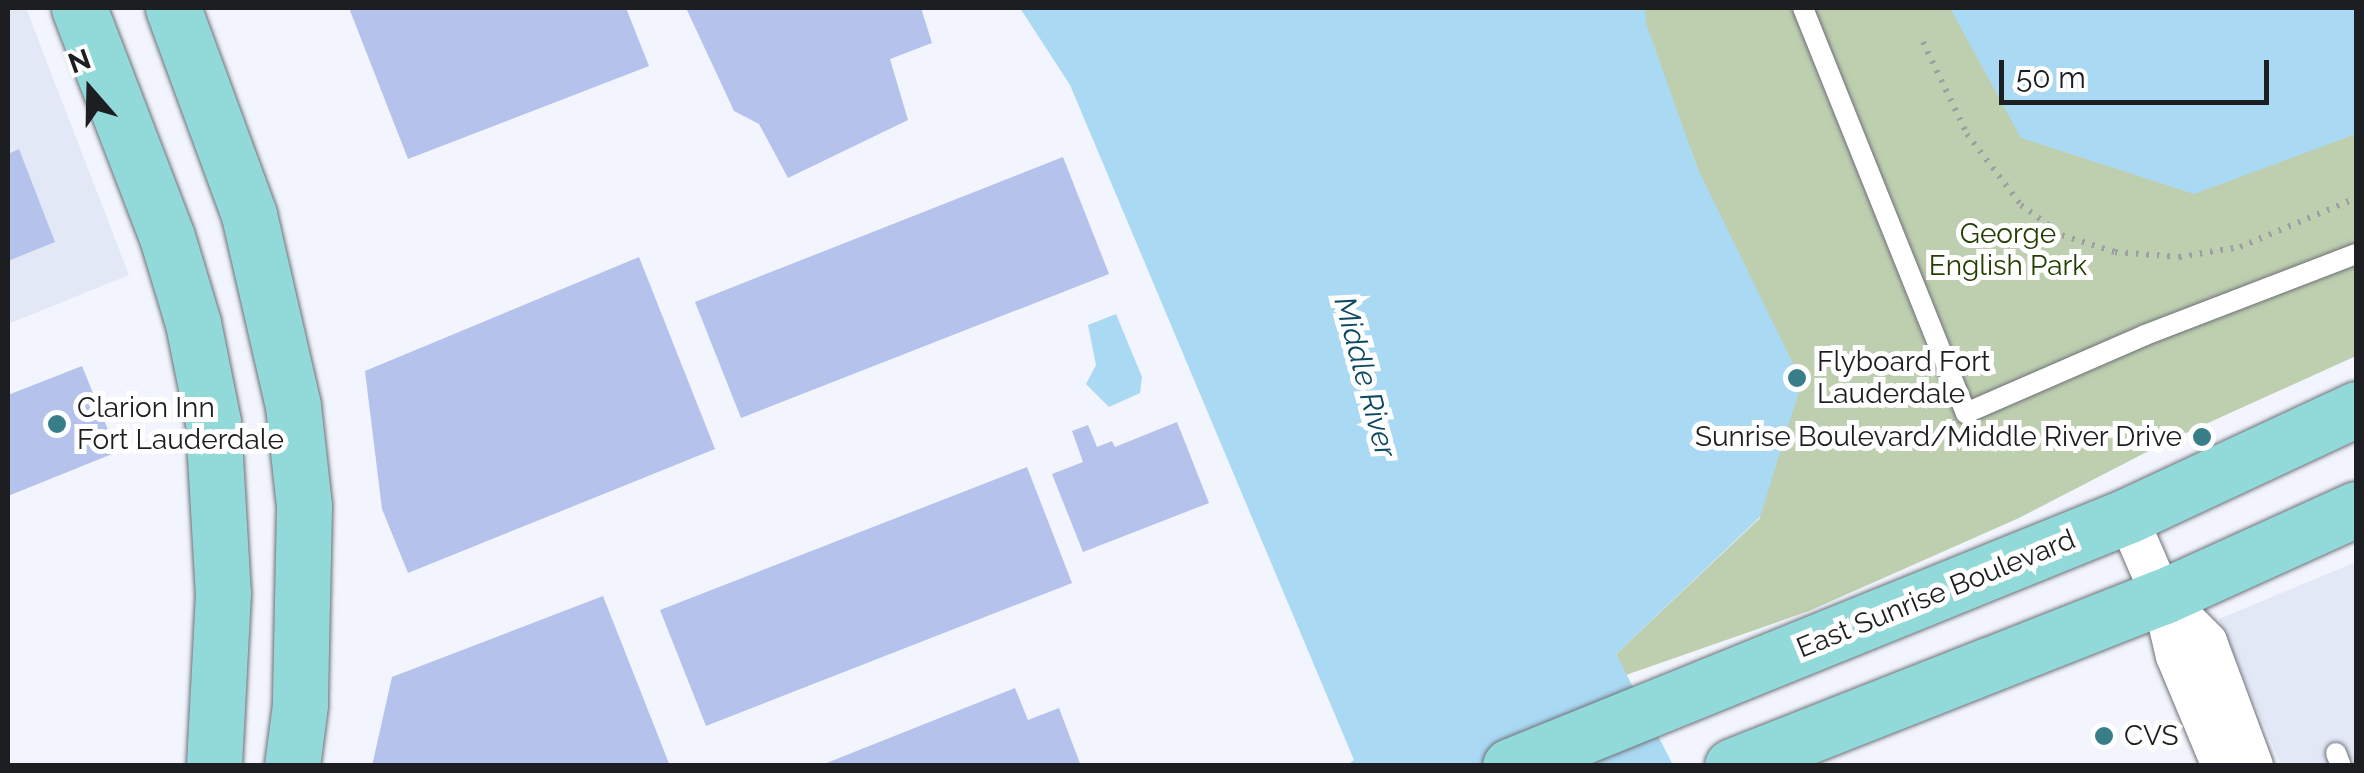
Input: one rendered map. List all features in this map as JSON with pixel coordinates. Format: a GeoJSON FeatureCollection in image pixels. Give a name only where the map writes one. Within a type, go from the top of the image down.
{"type":"FeatureCollection","features":[{"type":"Feature","properties":{"kind":"main road"},"geometry":{"type":"LineString","coordinates":[[79,8],[167,237],[193,323],[213,422],[223,593],[214,766]]}},
{"type":"Feature","properties":{"kind":"main road"},"geometry":{"type":"LineString","coordinates":[[173,8],[249,215],[293,406],[304,506],[300,705],[292,766]]}},
{"type":"Feature","properties":{"kind":"main road","name":"East Sunrise Boulevard"},"geometry":{"type":"LineString","coordinates":[[1510,766],[2127,516],[2356,408]]}},
{"type":"Feature","properties":{"kind":"main road"},"geometry":{"type":"LineString","coordinates":[[1732,766],[2162,597],[2356,509]]}},
{"type":"Feature","properties":{"kind":"street"},"geometry":{"type":"LineString","coordinates":[[2127,516],[2162,597],[2176,656],[2222,766]]}},
{"type":"Feature","properties":{"kind":"street"},"geometry":{"type":"LineString","coordinates":[[2162,597],[2207,642],[2253,766]]}},
{"type":"Feature","properties":{"kind":"lane"},"geometry":{"type":"LineString","coordinates":[[1803,8],[1966,412],[2144,335],[2356,254]]}},
{"type":"Feature","properties":{"kind":"path"},"geometry":{"type":"LineString","coordinates":[[1923,42],[1967,134],[2021,205],[2062,234],[2115,252],[2180,257],[2240,247],[2356,198]]}},
{"type":"Feature","properties":{"kind":"shaded area"},"geometry":{"type":"Polygon","coordinates":[[[8,8],[26,8],[129,275],[8,324],[8,8]]]}},
{"type":"Feature","properties":{"kind":"shaded area"},"geometry":{"type":"Polygon","coordinates":[[[2356,562],[2356,765],[2281,765],[2219,619],[2356,562]]]}},
{"type":"Feature","properties":{"kind":"green space","name":"George English Park"},"geometry":{"type":"Polygon","coordinates":[[[1638,8],[2356,8],[2356,356],[2166,442],[2019,518],[1809,611],[1626,675],[1616,654],[1760,518],[1697,167],[1638,8]]]}},
{"type":"Feature","properties":{"kind":"water","name":"Middle River"},"geometry":{"type":"Polygon","coordinates":[[[1020,8],[1645,8],[1646,23],[1697,167],[1802,382],[1760,517],[1616,654],[1673,765],[1347,765],[1354,760],[1070,85],[1020,8]]]}},
{"type":"Feature","properties":{"kind":"water"},"geometry":{"type":"Polygon","coordinates":[[[1950,8],[2356,8],[2356,134],[2194,194],[2021,138],[1950,8]]]}},
{"type":"Feature","properties":{"kind":"water"},"geometry":{"type":"Polygon","coordinates":[[[1116,314],[1142,377],[1140,393],[1109,407],[1086,384],[1096,365],[1088,325],[1116,314]]]}},
{"type":"Feature","properties":{"kind":"building"},"geometry":{"type":"Polygon","coordinates":[[[349,8],[626,8],[649,66],[408,159],[349,8]]]}},
{"type":"Feature","properties":{"kind":"building"},"geometry":{"type":"Polygon","coordinates":[[[686,8],[921,8],[932,43],[890,59],[908,120],[788,178],[759,124],[734,111],[686,8]]]}},
{"type":"Feature","properties":{"kind":"building"},"geometry":{"type":"Polygon","coordinates":[[[19,149],[55,242],[8,261],[8,154],[19,149]]]}},
{"type":"Feature","properties":{"kind":"building"},"geometry":{"type":"Polygon","coordinates":[[[1063,157],[1109,274],[741,418],[695,302],[1063,157]]]}},
{"type":"Feature","properties":{"kind":"building"},"geometry":{"type":"Polygon","coordinates":[[[639,257],[715,449],[408,573],[382,509],[365,371],[639,257]]]}},
{"type":"Feature","properties":{"kind":"building","name":"Clarion Inn Fort Lauderdale"},"geometry":{"type":"Polygon","coordinates":[[[82,366],[117,452],[8,496],[8,395],[82,366]]]}},
{"type":"Feature","properties":{"kind":"building"},"geometry":{"type":"Polygon","coordinates":[[[1177,422],[1209,503],[1083,552],[1052,474],[1083,462],[1072,431],[1088,425],[1097,447],[1112,441],[1115,447],[1177,422]]]}},
{"type":"Feature","properties":{"kind":"building"},"geometry":{"type":"Polygon","coordinates":[[[1027,467],[1072,583],[706,726],[660,610],[1027,467]]]}},
{"type":"Feature","properties":{"kind":"building"},"geometry":{"type":"Polygon","coordinates":[[[603,596],[670,766],[372,766],[392,677],[603,596]]]}},
{"type":"Feature","properties":{"kind":"building"},"geometry":{"type":"Polygon","coordinates":[[[1015,688],[1028,720],[1059,708],[1081,766],[819,766],[1015,688]]]}},
{"type":"Feature","properties":{"kind":"place","name":"Flyboard Fort Lauderdale"},"geometry":{"type":"Point","coordinates":[1797,378]}},
{"type":"Feature","properties":{"kind":"place","name":"Clarion Inn Fort Lauderdale"},"geometry":{"type":"Point","coordinates":[57,424]}},
{"type":"Feature","properties":{"kind":"place","name":"Sunrise Boulevard/Middle River Drive"},"geometry":{"type":"Point","coordinates":[2202,437]}},
{"type":"Feature","properties":{"kind":"place","name":"CVS"},"geometry":{"type":"Point","coordinates":[2104,736]}}]}
